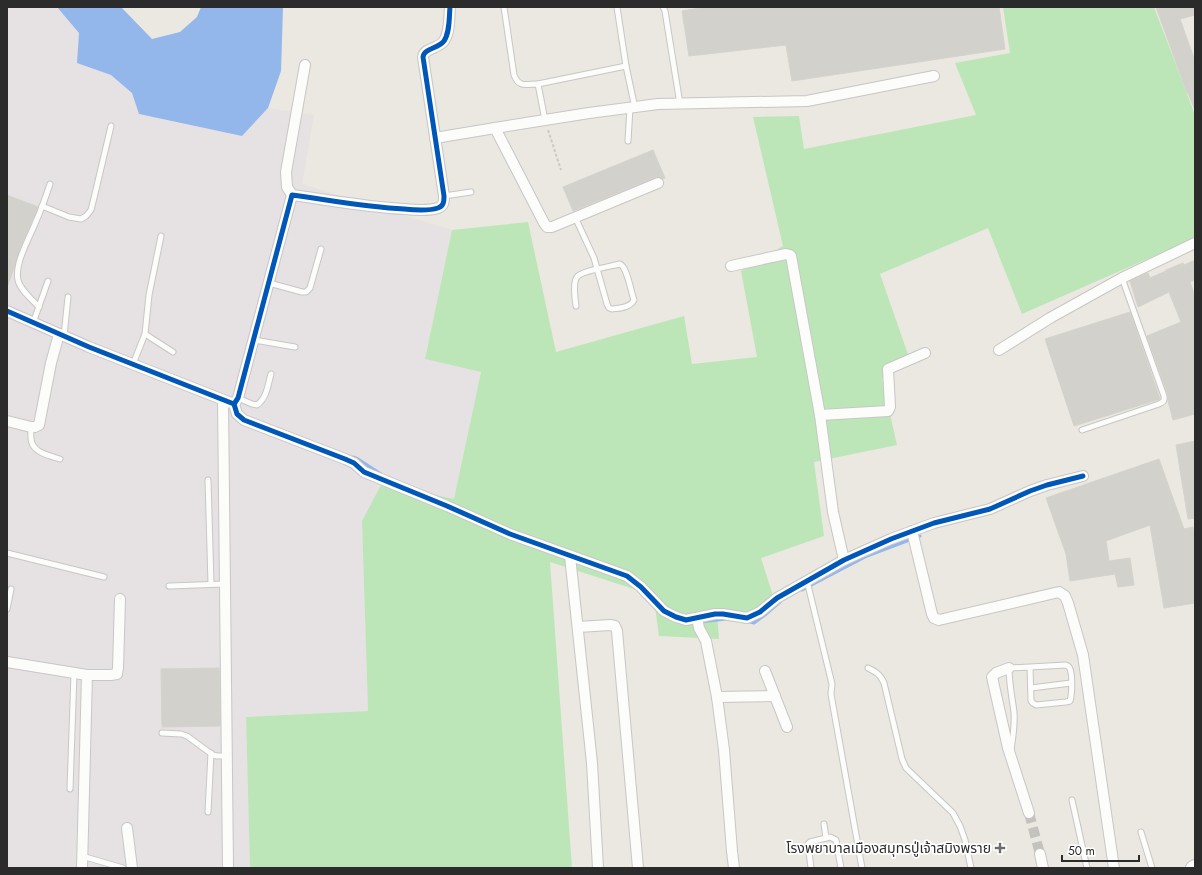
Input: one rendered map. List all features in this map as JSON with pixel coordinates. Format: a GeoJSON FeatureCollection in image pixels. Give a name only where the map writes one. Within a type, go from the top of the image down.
{"type":"FeatureCollection","features":[{"type":"Feature","properties":{"kind":"street"},"geometry":{"type":"LineString","coordinates":[[292,195],[415,210],[437,209],[442,206],[444,196],[422,57],[425,51],[438,47],[446,37],[450,7]]}},
{"type":"Feature","properties":{"kind":"street"},"geometry":{"type":"LineString","coordinates":[[304,65],[286,172],[287,187],[292,195],[254,340],[236,401],[237,414],[244,420],[346,459],[354,463],[364,472],[447,506],[571,561],[628,576],[670,615],[698,622],[714,614],[723,614],[745,619],[751,617],[777,598],[808,585],[844,560],[891,539],[913,535],[934,523],[985,511],[1030,490],[1083,476]]}},
{"type":"Feature","properties":{"kind":"street"},"geometry":{"type":"LineString","coordinates":[[435,138],[589,113],[658,104],[807,101],[934,76]]}},
{"type":"Feature","properties":{"kind":"street"},"geometry":{"type":"LineString","coordinates":[[495,128],[547,227],[552,227],[658,183]]}},
{"type":"Feature","properties":{"kind":"street"},"geometry":{"type":"LineString","coordinates":[[999,350],[1050,318],[1122,278],[1195,243]]}},
{"type":"Feature","properties":{"kind":"street"},"geometry":{"type":"LineString","coordinates":[[731,266],[786,254],[791,256],[820,415],[833,512],[844,560]]}},
{"type":"Feature","properties":{"kind":"street"},"geometry":{"type":"LineString","coordinates":[[7,311],[61,335],[223,400],[236,401]]}},
{"type":"Feature","properties":{"kind":"street"},"geometry":{"type":"LineString","coordinates":[[7,421],[31,427],[38,426],[40,423],[51,362],[61,335]]}},
{"type":"Feature","properties":{"kind":"street"},"geometry":{"type":"LineString","coordinates":[[820,415],[888,411],[890,407],[888,369],[925,354]]}},
{"type":"Feature","properties":{"kind":"street"},"geometry":{"type":"LineString","coordinates":[[223,400],[228,868]]}},
{"type":"Feature","properties":{"kind":"street"},"geometry":{"type":"LineString","coordinates":[[913,535],[934,618],[939,620],[1059,592],[1065,596],[1083,655],[1114,868]]}},
{"type":"Feature","properties":{"kind":"street"},"geometry":{"type":"LineString","coordinates":[[571,561],[592,762],[598,868]]}},
{"type":"Feature","properties":{"kind":"street"},"geometry":{"type":"LineString","coordinates":[[7,662],[87,675],[117,674],[120,599]]}},
{"type":"Feature","properties":{"kind":"street"},"geometry":{"type":"LineString","coordinates":[[698,622],[706,641],[717,698],[724,750],[734,868]]}},
{"type":"Feature","properties":{"kind":"street"},"geometry":{"type":"LineString","coordinates":[[578,627],[610,625],[615,626],[617,631],[638,868]]}},
{"type":"Feature","properties":{"kind":"street"},"geometry":{"type":"LineString","coordinates":[[1009,668],[996,672],[992,677],[1011,754],[1029,813]]}},
{"type":"Feature","properties":{"kind":"street"},"geometry":{"type":"LineString","coordinates":[[765,671],[787,727]]}},
{"type":"Feature","properties":{"kind":"street"},"geometry":{"type":"LineString","coordinates":[[82,868],[87,675]]}},
{"type":"Feature","properties":{"kind":"street"},"geometry":{"type":"LineString","coordinates":[[717,698],[775,696]]}},
{"type":"Feature","properties":{"kind":"street"},"geometry":{"type":"LineString","coordinates":[[127,828],[132,868]]}},
{"type":"Feature","properties":{"kind":"street"},"geometry":{"type":"LineString","coordinates":[[1040,854],[1043,868]]}},
{"type":"Feature","properties":{"kind":"lane"},"geometry":{"type":"LineString","coordinates":[[504,7],[516,82],[521,84],[538,84],[626,66]]}},
{"type":"Feature","properties":{"kind":"lane"},"geometry":{"type":"LineString","coordinates":[[617,7],[632,108],[628,141]]}},
{"type":"Feature","properties":{"kind":"lane"},"geometry":{"type":"LineString","coordinates":[[663,7],[665,11],[680,104]]}},
{"type":"Feature","properties":{"kind":"lane"},"geometry":{"type":"LineString","coordinates":[[538,84],[545,120]]}},
{"type":"Feature","properties":{"kind":"lane"},"geometry":{"type":"LineString","coordinates":[[42,206],[69,218],[81,219],[86,216],[91,210],[111,126]]}},
{"type":"Feature","properties":{"kind":"lane"},"geometry":{"type":"LineString","coordinates":[[39,307],[18,282],[17,273],[22,253],[37,220],[50,184]]}},
{"type":"Feature","properties":{"kind":"lane"},"geometry":{"type":"LineString","coordinates":[[444,196],[471,192]]}},
{"type":"Feature","properties":{"kind":"lane"},"geometry":{"type":"LineString","coordinates":[[575,217],[589,246],[597,269],[609,308],[612,310],[629,305],[634,300],[625,271],[620,264],[597,269],[577,276],[575,282],[576,306]]}},
{"type":"Feature","properties":{"kind":"lane"},"geometry":{"type":"LineString","coordinates":[[133,364],[145,334],[149,294],[161,236]]}},
{"type":"Feature","properties":{"kind":"lane"},"geometry":{"type":"LineString","coordinates":[[268,283],[306,292],[310,288],[321,250]]}},
{"type":"Feature","properties":{"kind":"lane"},"geometry":{"type":"LineString","coordinates":[[1082,430],[1158,404],[1164,399],[1122,278]]}},
{"type":"Feature","properties":{"kind":"lane"},"geometry":{"type":"LineString","coordinates":[[33,323],[48,281]]}},
{"type":"Feature","properties":{"kind":"lane"},"geometry":{"type":"LineString","coordinates":[[61,335],[68,297]]}},
{"type":"Feature","properties":{"kind":"lane"},"geometry":{"type":"LineString","coordinates":[[145,334],[172,352]]}},
{"type":"Feature","properties":{"kind":"lane"},"geometry":{"type":"LineString","coordinates":[[254,340],[295,347]]}},
{"type":"Feature","properties":{"kind":"lane"},"geometry":{"type":"LineString","coordinates":[[236,401],[257,405],[261,402],[266,392],[271,374]]}},
{"type":"Feature","properties":{"kind":"lane"},"geometry":{"type":"LineString","coordinates":[[31,427],[32,443],[37,450],[60,459]]}},
{"type":"Feature","properties":{"kind":"lane"},"geometry":{"type":"LineString","coordinates":[[208,480],[211,584]]}},
{"type":"Feature","properties":{"kind":"lane"},"geometry":{"type":"LineString","coordinates":[[7,553],[104,577]]}},
{"type":"Feature","properties":{"kind":"lane"},"geometry":{"type":"LineString","coordinates":[[169,586],[224,584]]}},
{"type":"Feature","properties":{"kind":"lane"},"geometry":{"type":"LineString","coordinates":[[808,585],[832,684],[831,694],[862,868]]}},
{"type":"Feature","properties":{"kind":"lane"},"geometry":{"type":"LineString","coordinates":[[7,609],[11,589]]}},
{"type":"Feature","properties":{"kind":"lane"},"geometry":{"type":"LineString","coordinates":[[1011,754],[1014,733],[1014,712],[1010,689],[1009,668],[1066,665],[1069,667],[1071,672],[1071,697],[1070,701],[1066,702],[1032,703],[1030,667]]}},
{"type":"Feature","properties":{"kind":"lane"},"geometry":{"type":"LineString","coordinates":[[868,668],[876,671],[884,683],[902,759],[906,768],[953,813],[965,840],[971,868]]}},
{"type":"Feature","properties":{"kind":"lane"},"geometry":{"type":"LineString","coordinates":[[70,789],[74,672]]}},
{"type":"Feature","properties":{"kind":"lane"},"geometry":{"type":"LineString","coordinates":[[1031,688],[1071,683]]}},
{"type":"Feature","properties":{"kind":"lane"},"geometry":{"type":"LineString","coordinates":[[162,733],[181,734],[187,736],[216,756],[227,756]]}},
{"type":"Feature","properties":{"kind":"lane"},"geometry":{"type":"LineString","coordinates":[[208,812],[211,753]]}},
{"type":"Feature","properties":{"kind":"lane"},"geometry":{"type":"LineString","coordinates":[[1072,800],[1087,868]]}},
{"type":"Feature","properties":{"kind":"lane"},"geometry":{"type":"LineString","coordinates":[[824,824],[826,838]]}},
{"type":"Feature","properties":{"kind":"lane"},"geometry":{"type":"LineString","coordinates":[[1141,832],[1152,868]]}},
{"type":"Feature","properties":{"kind":"lane"},"geometry":{"type":"LineString","coordinates":[[811,868],[808,844],[810,842],[830,837],[836,840],[841,868]]}},
{"type":"Feature","properties":{"kind":"lane"},"geometry":{"type":"LineString","coordinates":[[82,856],[123,868]]}},
{"type":"Feature","properties":{"kind":"path"},"geometry":{"type":"LineString","coordinates":[[545,120],[561,170]]}},
{"type":"Feature","properties":{"kind":"shaded area"},"geometry":{"type":"Polygon","coordinates":[[[7,7],[57,7],[79,33],[77,63],[111,75],[132,93],[139,114],[242,136],[268,108],[314,115],[302,184],[452,230],[425,359],[481,372],[454,499],[382,483],[362,521],[368,711],[246,717],[250,868],[7,868],[7,7]]]}},
{"type":"Feature","properties":{"kind":"green space"},"geometry":{"type":"Polygon","coordinates":[[[1003,7],[1154,7],[1195,115],[1195,238],[1022,314],[988,228],[880,274],[910,360],[882,379],[897,445],[814,462],[824,536],[761,558],[776,605],[749,613],[717,613],[719,639],[659,636],[655,607],[637,590],[550,562],[572,868],[250,868],[246,717],[368,711],[362,521],[382,483],[454,499],[481,372],[425,359],[452,230],[528,222],[556,352],[684,316],[692,364],[757,357],[741,271],[783,246],[753,117],[799,116],[804,149],[976,115],[955,63],[1010,53],[1003,7]]]}},
{"type":"Feature","properties":{"kind":"water"},"geometry":{"type":"Polygon","coordinates":[[[57,7],[121,7],[152,39],[180,32],[197,17],[201,7],[283,7],[281,71],[268,108],[242,136],[139,114],[132,93],[111,75],[77,63],[79,33],[57,7]]]}},
{"type":"Feature","properties":{"kind":"building"},"geometry":{"type":"Polygon","coordinates":[[[707,7],[999,7],[1005,49],[792,81],[786,45],[689,56],[682,11],[707,7]]]}},
{"type":"Feature","properties":{"kind":"building"},"geometry":{"type":"Polygon","coordinates":[[[1156,7],[1195,7],[1195,15],[1180,19],[1195,61],[1195,108],[1187,93],[1156,7]]]}},
{"type":"Feature","properties":{"kind":"building"},"geometry":{"type":"Polygon","coordinates":[[[653,150],[665,178],[663,179],[656,177],[573,211],[563,187],[653,150]]]}},
{"type":"Feature","properties":{"kind":"building"},"geometry":{"type":"Polygon","coordinates":[[[7,195],[38,207],[20,248],[8,285],[7,195]]]}},
{"type":"Feature","properties":{"kind":"building"},"geometry":{"type":"Polygon","coordinates":[[[1195,260],[1195,280],[1190,282],[1195,296],[1195,414],[1173,420],[1168,395],[1147,336],[1181,322],[1169,292],[1138,307],[1130,281],[1148,273],[1150,278],[1183,263],[1184,265],[1195,260]]]}},
{"type":"Feature","properties":{"kind":"building"},"geometry":{"type":"Polygon","coordinates":[[[1130,312],[1160,399],[1074,426],[1045,339],[1130,312]]]}},
{"type":"Feature","properties":{"kind":"building"},"geometry":{"type":"Polygon","coordinates":[[[1195,441],[1195,518],[1188,519],[1176,445],[1195,441]]]}},
{"type":"Feature","properties":{"kind":"building"},"geometry":{"type":"Polygon","coordinates":[[[1159,459],[1184,529],[1193,527],[1195,537],[1195,603],[1164,608],[1150,525],[1106,541],[1109,561],[1130,558],[1134,585],[1118,587],[1115,574],[1070,581],[1066,554],[1046,498],[1159,459]]]}},
{"type":"Feature","properties":{"kind":"building"},"geometry":{"type":"Polygon","coordinates":[[[219,668],[220,726],[162,727],[161,669],[219,668]]]}},
{"type":"Feature","properties":{"kind":"waterway"},"geometry":{"type":"LineString","coordinates":[[353,457],[381,474]]}},
{"type":"Feature","properties":{"kind":"waterway"},"geometry":{"type":"LineString","coordinates":[[802,590],[867,556],[920,536]]}},
{"type":"Feature","properties":{"kind":"waterway"},"geometry":{"type":"LineString","coordinates":[[747,621],[754,623],[781,601]]}},
{"type":"Feature","properties":{"kind":"waterway"},"geometry":{"type":"LineString","coordinates":[[700,622],[726,619]]}},
{"type":"Feature","properties":{"kind":"tunnel"},"geometry":{"type":"LineString","coordinates":[[1029,813],[1040,854]]}},
{"type":"Feature","properties":{"kind":"cycle path"},"geometry":{"type":"LineString","coordinates":[[7,311],[89,347],[234,404],[238,398],[292,195],[362,205],[412,210],[434,209],[443,205],[444,196],[423,57],[426,52],[444,41],[448,29],[450,7]]}},
{"type":"Feature","properties":{"kind":"cycle path"},"geometry":{"type":"LineString","coordinates":[[234,404],[237,414],[244,420],[345,459],[354,463],[364,472],[510,534],[627,576],[641,587],[664,611],[686,620],[715,614],[747,618],[760,612],[777,598],[844,560],[891,539],[934,523],[990,509],[1047,485],[1083,476]]}},
{"type":"Feature","properties":{"kind":"place","name":"โรงพยาบาลเมืองสมุทรปู่เจ้าสมิงพราย"},"geometry":{"type":"Point","coordinates":[1000,848]}}]}
